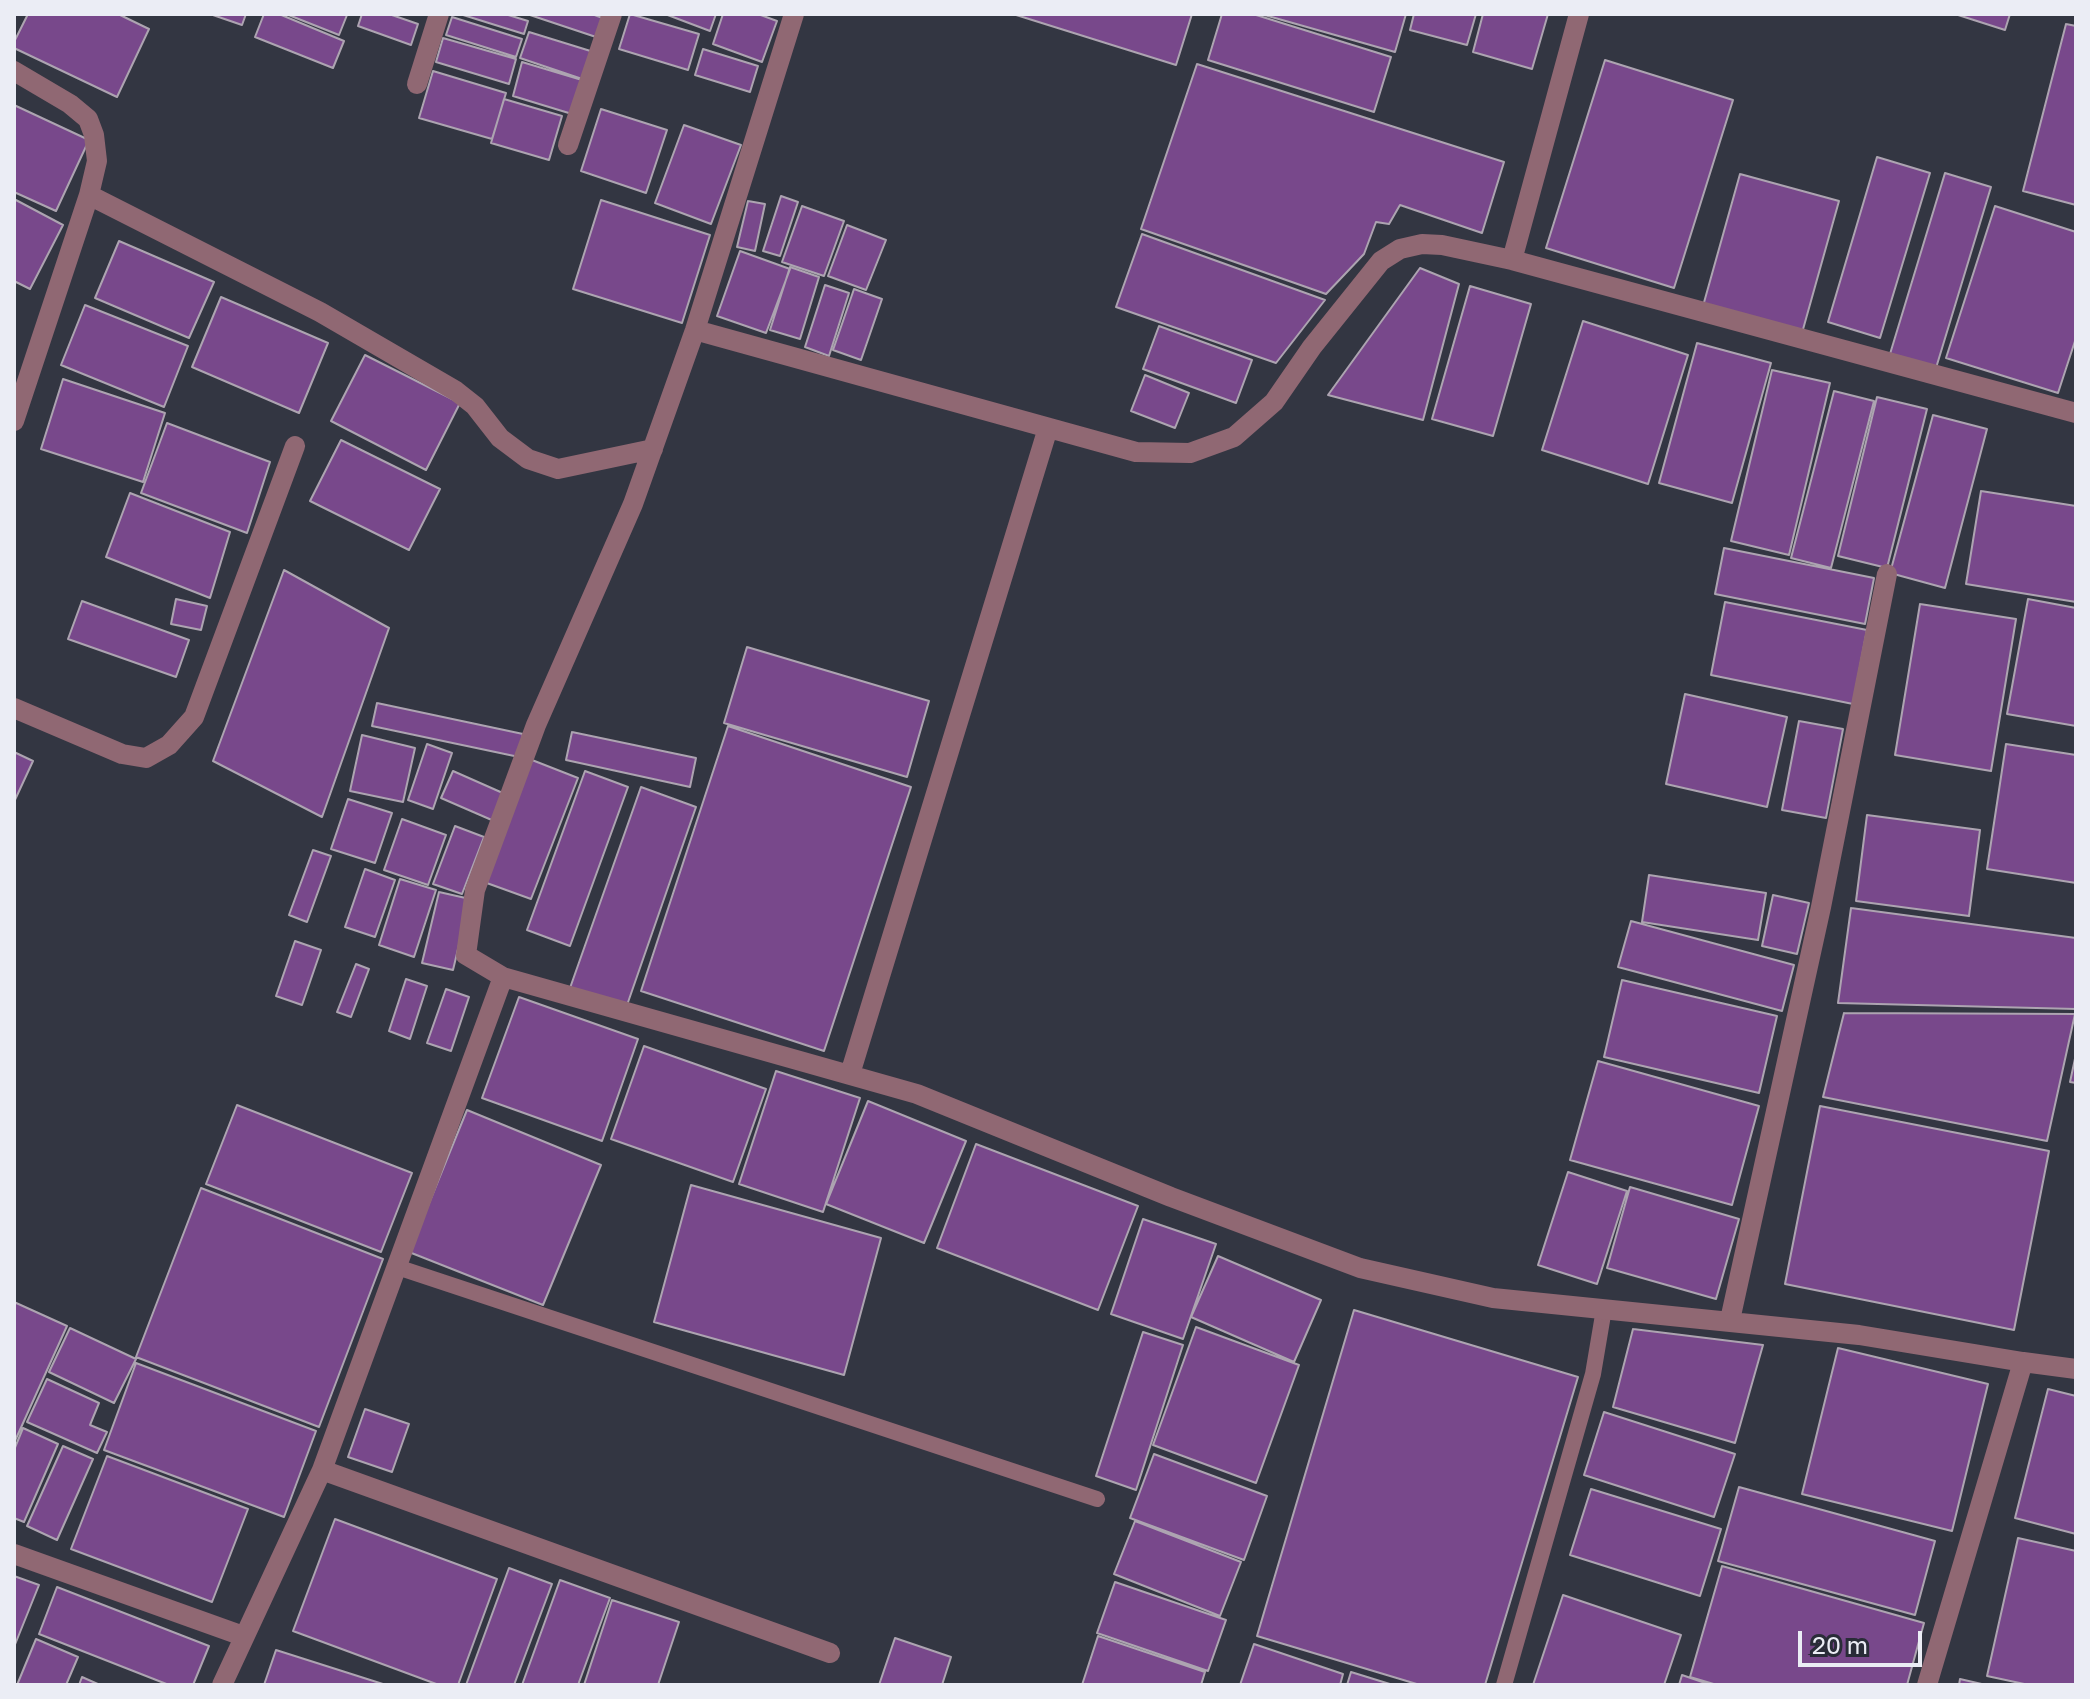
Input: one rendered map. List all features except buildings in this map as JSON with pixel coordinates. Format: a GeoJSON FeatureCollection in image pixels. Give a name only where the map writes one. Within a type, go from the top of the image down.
{"type":"FeatureCollection","features":[{"type":"Feature","properties":{"kind":"street"},"geometry":{"type":"LineString","coordinates":[[417,84],[439,14]]}},
{"type":"Feature","properties":{"kind":"street"},"geometry":{"type":"LineString","coordinates":[[568,145],[612,14]]}},
{"type":"Feature","properties":{"kind":"street"},"geometry":{"type":"LineString","coordinates":[[794,14],[695,330],[633,504],[536,725],[475,890],[466,955],[503,977],[917,1094],[1171,1197],[1360,1268],[1493,1298],[1859,1335],[2076,1369]]}},
{"type":"Feature","properties":{"kind":"street"},"geometry":{"type":"LineString","coordinates":[[1512,260],[1579,14]]}},
{"type":"Feature","properties":{"kind":"street"},"geometry":{"type":"LineString","coordinates":[[14,71],[70,104],[88,119],[94,135],[97,161],[89,195],[19,387],[14,421]]}},
{"type":"Feature","properties":{"kind":"street"},"geometry":{"type":"LineString","coordinates":[[89,195],[320,312],[456,391],[475,406],[500,438],[528,459],[558,469],[653,449]]}},
{"type":"Feature","properties":{"kind":"street"},"geometry":{"type":"LineString","coordinates":[[695,330],[1136,452],[1190,453],[1234,437],[1274,402],[1312,347],[1381,261],[1400,249],[1422,244],[1442,245],[1512,260],[2076,413]]}},
{"type":"Feature","properties":{"kind":"street"},"geometry":{"type":"LineString","coordinates":[[850,1074],[1048,428]]}},
{"type":"Feature","properties":{"kind":"street"},"geometry":{"type":"LineString","coordinates":[[14,708],[122,754],[146,758],[169,745],[194,717],[295,446]]}},
{"type":"Feature","properties":{"kind":"street"},"geometry":{"type":"LineString","coordinates":[[1730,1320],[1821,907],[1887,574]]}},
{"type":"Feature","properties":{"kind":"street"},"geometry":{"type":"LineString","coordinates":[[222,1685],[322,1470],[503,977]]}},
{"type":"Feature","properties":{"kind":"street"},"geometry":{"type":"LineString","coordinates":[[1927,1685],[2023,1362]]}},
{"type":"Feature","properties":{"kind":"street"},"geometry":{"type":"LineString","coordinates":[[322,1470],[830,1653]]}},
{"type":"Feature","properties":{"kind":"street"},"geometry":{"type":"LineString","coordinates":[[14,1554],[243,1636]]}},
{"type":"Feature","properties":{"kind":"lane"},"geometry":{"type":"LineString","coordinates":[[397,1267],[1097,1499]]}},
{"type":"Feature","properties":{"kind":"lane"},"geometry":{"type":"LineString","coordinates":[[1504,1685],[1593,1374],[1604,1309]]}}]}
